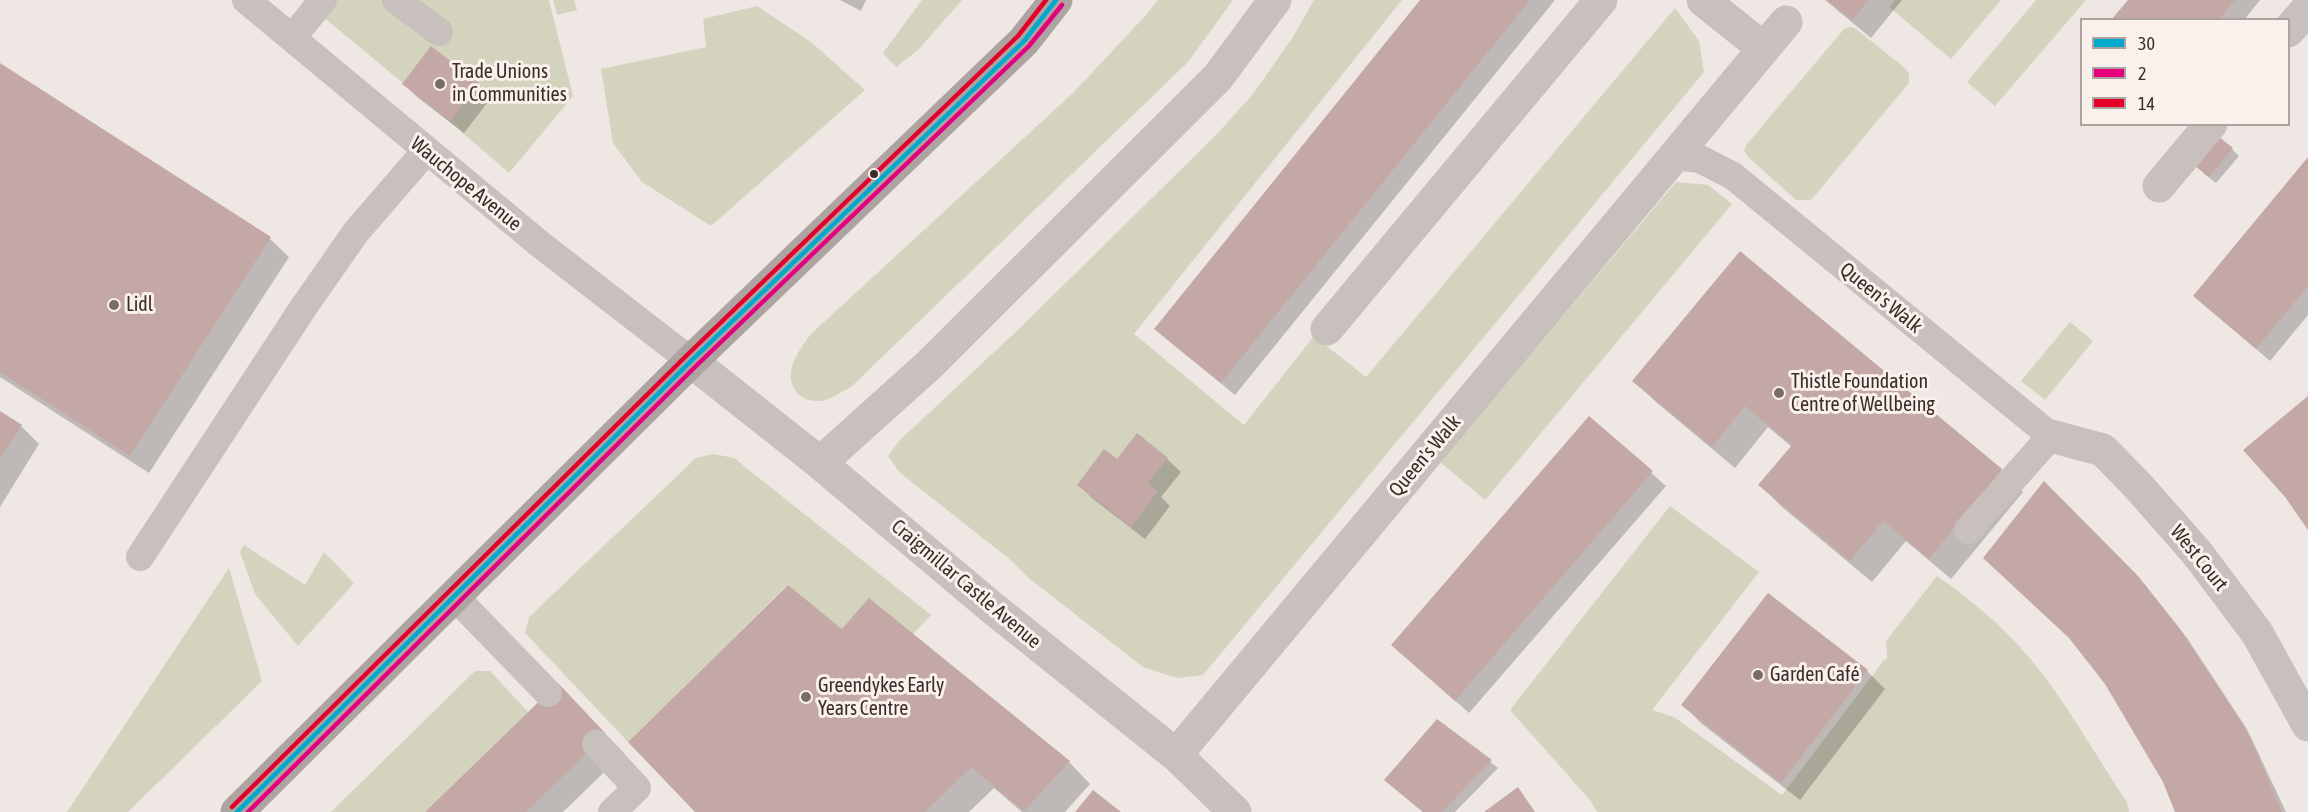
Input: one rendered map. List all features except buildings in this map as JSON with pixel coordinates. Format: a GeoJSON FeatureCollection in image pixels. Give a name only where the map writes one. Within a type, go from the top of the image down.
{"type":"FeatureCollection","features":[{"type":"Feature","properties":{"kind":"main road"},"geometry":{"type":"LineString","coordinates":[[237,812],[691,361],[1024,41],[1056,0]]}},
{"type":"Feature","properties":{"kind":"street"},"geometry":{"type":"LineString","coordinates":[[820,463],[929,365],[1218,77],[1275,0]]}},
{"type":"Feature","properties":{"kind":"street"},"geometry":{"type":"LineString","coordinates":[[1327,329],[1601,0]]}},
{"type":"Feature","properties":{"kind":"street"},"geometry":{"type":"LineString","coordinates":[[1703,0],[1763,48]]}},
{"type":"Feature","properties":{"kind":"street"},"geometry":{"type":"LineString","coordinates":[[2290,30],[2308,8]]}},
{"type":"Feature","properties":{"kind":"street","name":"Queen's Walk"},"geometry":{"type":"LineString","coordinates":[[1176,755],[1786,22]]}},
{"type":"Feature","properties":{"kind":"street"},"geometry":{"type":"LineString","coordinates":[[2159,186],[2209,126]]}},
{"type":"Feature","properties":{"kind":"street","name":"Craigmillar Castle Avenue"},"geometry":{"type":"LineString","coordinates":[[691,361],[820,463],[990,606],[1176,755],[1235,812]]}},
{"type":"Feature","properties":{"kind":"street","name":"West Court"},"geometry":{"type":"LineString","coordinates":[[2051,436],[2103,450],[2139,487],[2197,554],[2251,625],[2280,672],[2308,725]]}},
{"type":"Feature","properties":{"kind":"lane","name":"Wauchope Avenue"},"geometry":{"type":"LineString","coordinates":[[246,0],[541,245],[691,361]]}},
{"type":"Feature","properties":{"kind":"lane"},"geometry":{"type":"LineString","coordinates":[[292,38],[323,0]]}},
{"type":"Feature","properties":{"kind":"lane"},"geometry":{"type":"LineString","coordinates":[[396,0],[439,32]]}},
{"type":"Feature","properties":{"kind":"lane"},"geometry":{"type":"LineString","coordinates":[[140,557],[303,308],[356,232],[426,151]]}},
{"type":"Feature","properties":{"kind":"lane","name":"Queen's Walk"},"geometry":{"type":"LineString","coordinates":[[1674,156],[1700,159],[1733,176],[2051,436]]}},
{"type":"Feature","properties":{"kind":"lane"},"geometry":{"type":"LineString","coordinates":[[1968,530],[2051,436]]}},
{"type":"Feature","properties":{"kind":"lane"},"geometry":{"type":"LineString","coordinates":[[455,597],[548,693]]}},
{"type":"Feature","properties":{"kind":"lane"},"geometry":{"type":"LineString","coordinates":[[596,744],[637,788],[612,812]]}},
{"type":"Feature","properties":{"kind":"green space"},"geometry":{"type":"Polygon","coordinates":[[[303,0],[549,0],[573,96],[509,173],[303,0]]]}},
{"type":"Feature","properties":{"kind":"green space"},"geometry":{"type":"Polygon","coordinates":[[[553,0],[574,0],[577,10],[557,15],[553,0]]]}},
{"type":"Feature","properties":{"kind":"green space"},"geometry":{"type":"Polygon","coordinates":[[[922,0],[962,0],[918,50],[896,67],[883,53],[922,0]]]}},
{"type":"Feature","properties":{"kind":"green space"},"geometry":{"type":"Polygon","coordinates":[[[1158,0],[1233,0],[1188,62],[851,387],[822,401],[802,397],[791,382],[791,374],[796,357],[811,334],[1074,92],[1158,0]]]}},
{"type":"Feature","properties":{"kind":"green space"},"geometry":{"type":"Polygon","coordinates":[[[1314,0],[1402,0],[1134,334],[1244,425],[1314,336],[1366,377],[1675,8],[1699,41],[1704,72],[1203,675],[1177,678],[1143,667],[1030,579],[1008,558],[899,472],[888,456],[899,441],[1022,326],[1218,133],[1253,94],[1293,37],[1314,0]]]}},
{"type":"Feature","properties":{"kind":"green space"},"geometry":{"type":"Polygon","coordinates":[[[1895,0],[2001,0],[1951,59],[1889,7],[1895,0]]]}},
{"type":"Feature","properties":{"kind":"green space"},"geometry":{"type":"Polygon","coordinates":[[[2036,0],[2086,0],[1995,106],[1967,82],[2036,0]]]}},
{"type":"Feature","properties":{"kind":"green space"},"geometry":{"type":"Polygon","coordinates":[[[757,6],[811,42],[865,90],[711,226],[642,182],[613,143],[601,69],[706,47],[703,19],[757,6]]]}},
{"type":"Feature","properties":{"kind":"green space"},"geometry":{"type":"Polygon","coordinates":[[[1855,28],[1906,69],[1909,74],[1909,83],[1811,200],[1796,200],[1747,156],[1744,150],[1844,29],[1855,28]]]}},
{"type":"Feature","properties":{"kind":"green space"},"geometry":{"type":"Polygon","coordinates":[[[1676,182],[1708,185],[1732,204],[1485,500],[1440,462],[1676,182]]]}},
{"type":"Feature","properties":{"kind":"green space"},"geometry":{"type":"Polygon","coordinates":[[[2070,322],[2093,341],[2045,400],[2021,381],[2070,322]]]}},
{"type":"Feature","properties":{"kind":"green space"},"geometry":{"type":"Polygon","coordinates":[[[714,454],[734,458],[931,615],[913,634],[842,629],[787,585],[628,742],[525,633],[529,617],[696,458],[714,454]]]}},
{"type":"Feature","properties":{"kind":"green space"},"geometry":{"type":"Polygon","coordinates":[[[1670,506],[1759,572],[1652,710],[1674,717],[1782,795],[1887,659],[1886,641],[1937,576],[1989,617],[2032,661],[2075,721],[2127,802],[2129,812],[1597,812],[1590,800],[1510,710],[1670,506]]]}},
{"type":"Feature","properties":{"kind":"green space"},"geometry":{"type":"Polygon","coordinates":[[[244,545],[305,585],[324,552],[354,583],[298,646],[255,594],[240,552],[244,545]]]}},
{"type":"Feature","properties":{"kind":"green space"},"geometry":{"type":"Polygon","coordinates":[[[229,568],[262,681],[128,812],[67,812],[229,568]]]}},
{"type":"Feature","properties":{"kind":"green space"},"geometry":{"type":"Polygon","coordinates":[[[475,671],[490,671],[528,712],[425,812],[331,812],[475,671]]]}},
{"type":"Feature","properties":{"kind":"transit line","name":"14"},"geometry":{"type":"LineString","coordinates":[[232,807],[686,356],[1018,36],[1046,0]]}},
{"type":"Feature","properties":{"kind":"transit line","name":"30"},"geometry":{"type":"LineString","coordinates":[[237,812],[691,361],[1024,41],[1056,0]]}},
{"type":"Feature","properties":{"kind":"transit line","name":"2"},"geometry":{"type":"LineString","coordinates":[[248,812],[696,366],[1029,46],[1062,5]]}},
{"type":"Feature","properties":{"kind":"place","name":"Trade Unions in Communities"},"geometry":{"type":"Point","coordinates":[440,84]}},
{"type":"Feature","properties":{"kind":"place","name":"Lidl"},"geometry":{"type":"Point","coordinates":[114,305]}},
{"type":"Feature","properties":{"kind":"place","name":"Thistle Foundation Centre of Wellbeing"},"geometry":{"type":"Point","coordinates":[1779,393]}},
{"type":"Feature","properties":{"kind":"place","name":"Garden Café"},"geometry":{"type":"Point","coordinates":[1758,675]}},
{"type":"Feature","properties":{"kind":"place","name":"Greendykes Early Years Centre"},"geometry":{"type":"Point","coordinates":[806,697]}}]}
